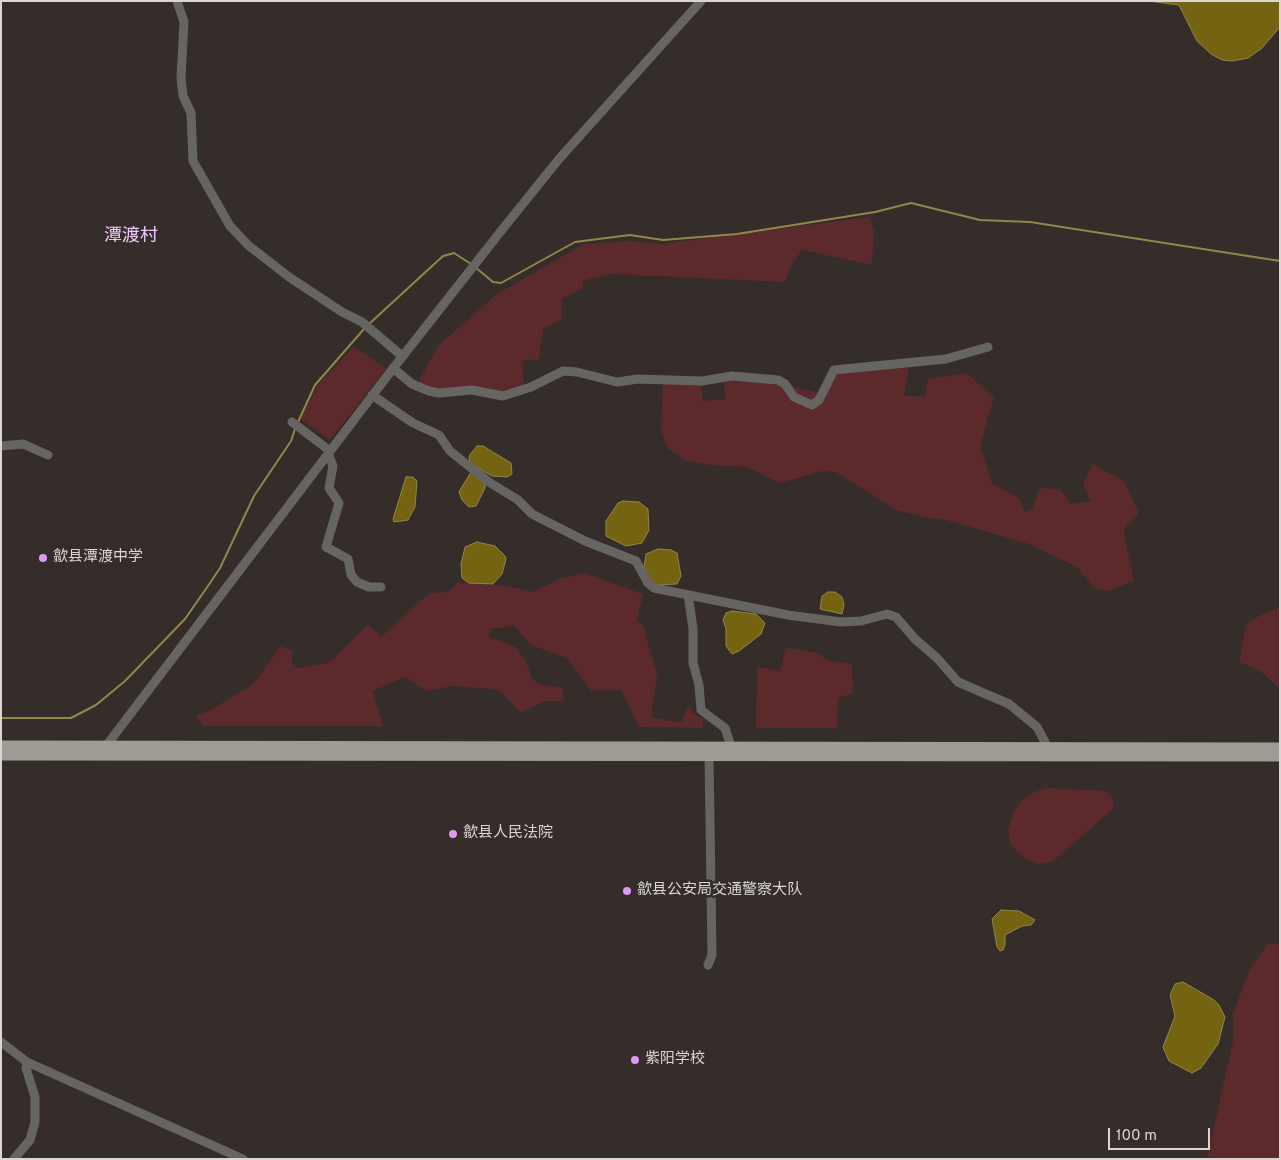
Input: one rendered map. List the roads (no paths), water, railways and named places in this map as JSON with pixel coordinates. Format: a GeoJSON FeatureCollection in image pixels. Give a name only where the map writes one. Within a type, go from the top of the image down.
{"type":"FeatureCollection","features":[{"type":"Feature","properties":{"kind":"main road"},"geometry":{"type":"LineString","coordinates":[[1,746],[1047,746],[1280,748]]}},
{"type":"Feature","properties":{"kind":"main road"},"geometry":{"type":"LineString","coordinates":[[1,755],[709,754],[1280,756]]}},
{"type":"Feature","properties":{"kind":"street"},"geometry":{"type":"LineString","coordinates":[[177,1],[184,22],[181,78],[183,96],[191,113],[193,161],[230,226],[248,245],[275,266],[342,312],[362,322],[402,356]]}},
{"type":"Feature","properties":{"kind":"street"},"geometry":{"type":"LineString","coordinates":[[106,746],[402,356],[559,160],[700,1]]}},
{"type":"Feature","properties":{"kind":"street"},"geometry":{"type":"LineString","coordinates":[[393,368],[412,384],[428,391],[472,390],[503,396],[531,387],[563,372],[577,372],[617,382],[638,379],[702,381],[732,376],[761,378],[778,380],[787,386],[794,397],[812,404],[819,400],[834,370],[946,359],[988,348]]}},
{"type":"Feature","properties":{"kind":"street"},"geometry":{"type":"LineString","coordinates":[[372,395],[413,423],[439,435],[450,451],[489,482],[518,500],[532,514],[586,541],[636,561],[648,583],[654,588],[788,615],[840,622],[861,622],[889,614],[898,619],[915,640],[937,658],[960,683],[1005,702],[1034,723],[1042,734],[1047,746]]}},
{"type":"Feature","properties":{"kind":"street"},"geometry":{"type":"LineString","coordinates":[[292,422],[329,452],[333,466],[329,488],[339,503],[326,547],[348,559],[351,575],[357,582],[368,587],[381,587]]}},
{"type":"Feature","properties":{"kind":"street"},"geometry":{"type":"LineString","coordinates":[[1,446],[23,444],[48,455]]}},
{"type":"Feature","properties":{"kind":"street"},"geometry":{"type":"LineString","coordinates":[[688,595],[693,628],[693,663],[700,686],[701,710],[725,728],[730,746]]}},
{"type":"Feature","properties":{"kind":"street"},"geometry":{"type":"LineString","coordinates":[[708,965],[712,954],[709,754]]}},
{"type":"Feature","properties":{"kind":"street"},"geometry":{"type":"LineString","coordinates":[[1,1042],[27,1062],[243,1159]]}},
{"type":"Feature","properties":{"kind":"street"},"geometry":{"type":"LineString","coordinates":[[14,1159],[30,1140],[35,1122],[35,1097],[26,1068],[27,1062]]}},
{"type":"Feature","properties":{"kind":"waterway"},"geometry":{"type":"LineString","coordinates":[[475,267],[493,282],[501,283],[575,242],[630,235],[663,240],[737,234],[875,212],[911,203],[980,220],[1030,222],[1280,261]]}},
{"type":"Feature","properties":{"kind":"waterway"},"geometry":{"type":"LineString","coordinates":[[369,324],[443,256],[454,253],[471,264]]}},
{"type":"Feature","properties":{"kind":"waterway"},"geometry":{"type":"LineString","coordinates":[[298,422],[315,385],[364,329]]}},
{"type":"Feature","properties":{"kind":"waterway"},"geometry":{"type":"LineString","coordinates":[[1,718],[71,718],[96,705],[125,681],[185,619],[210,583],[220,568],[254,496],[291,441],[295,429]]}},
{"type":"Feature","properties":{"kind":"place","name":"歙县潭渡中学"},"geometry":{"type":"Point","coordinates":[43,558]}},
{"type":"Feature","properties":{"kind":"place","name":"歙县人民法院"},"geometry":{"type":"Point","coordinates":[453,834]}},
{"type":"Feature","properties":{"kind":"place","name":"歙县公安局交通警察大队"},"geometry":{"type":"Point","coordinates":[627,891]}},
{"type":"Feature","properties":{"kind":"place","name":"紫阳学校"},"geometry":{"type":"Point","coordinates":[635,1060]}},
{"type":"Feature","properties":{"kind":"district","name":"潭渡村"},"geometry":{"type":"Point","coordinates":[131,237]}}]}
